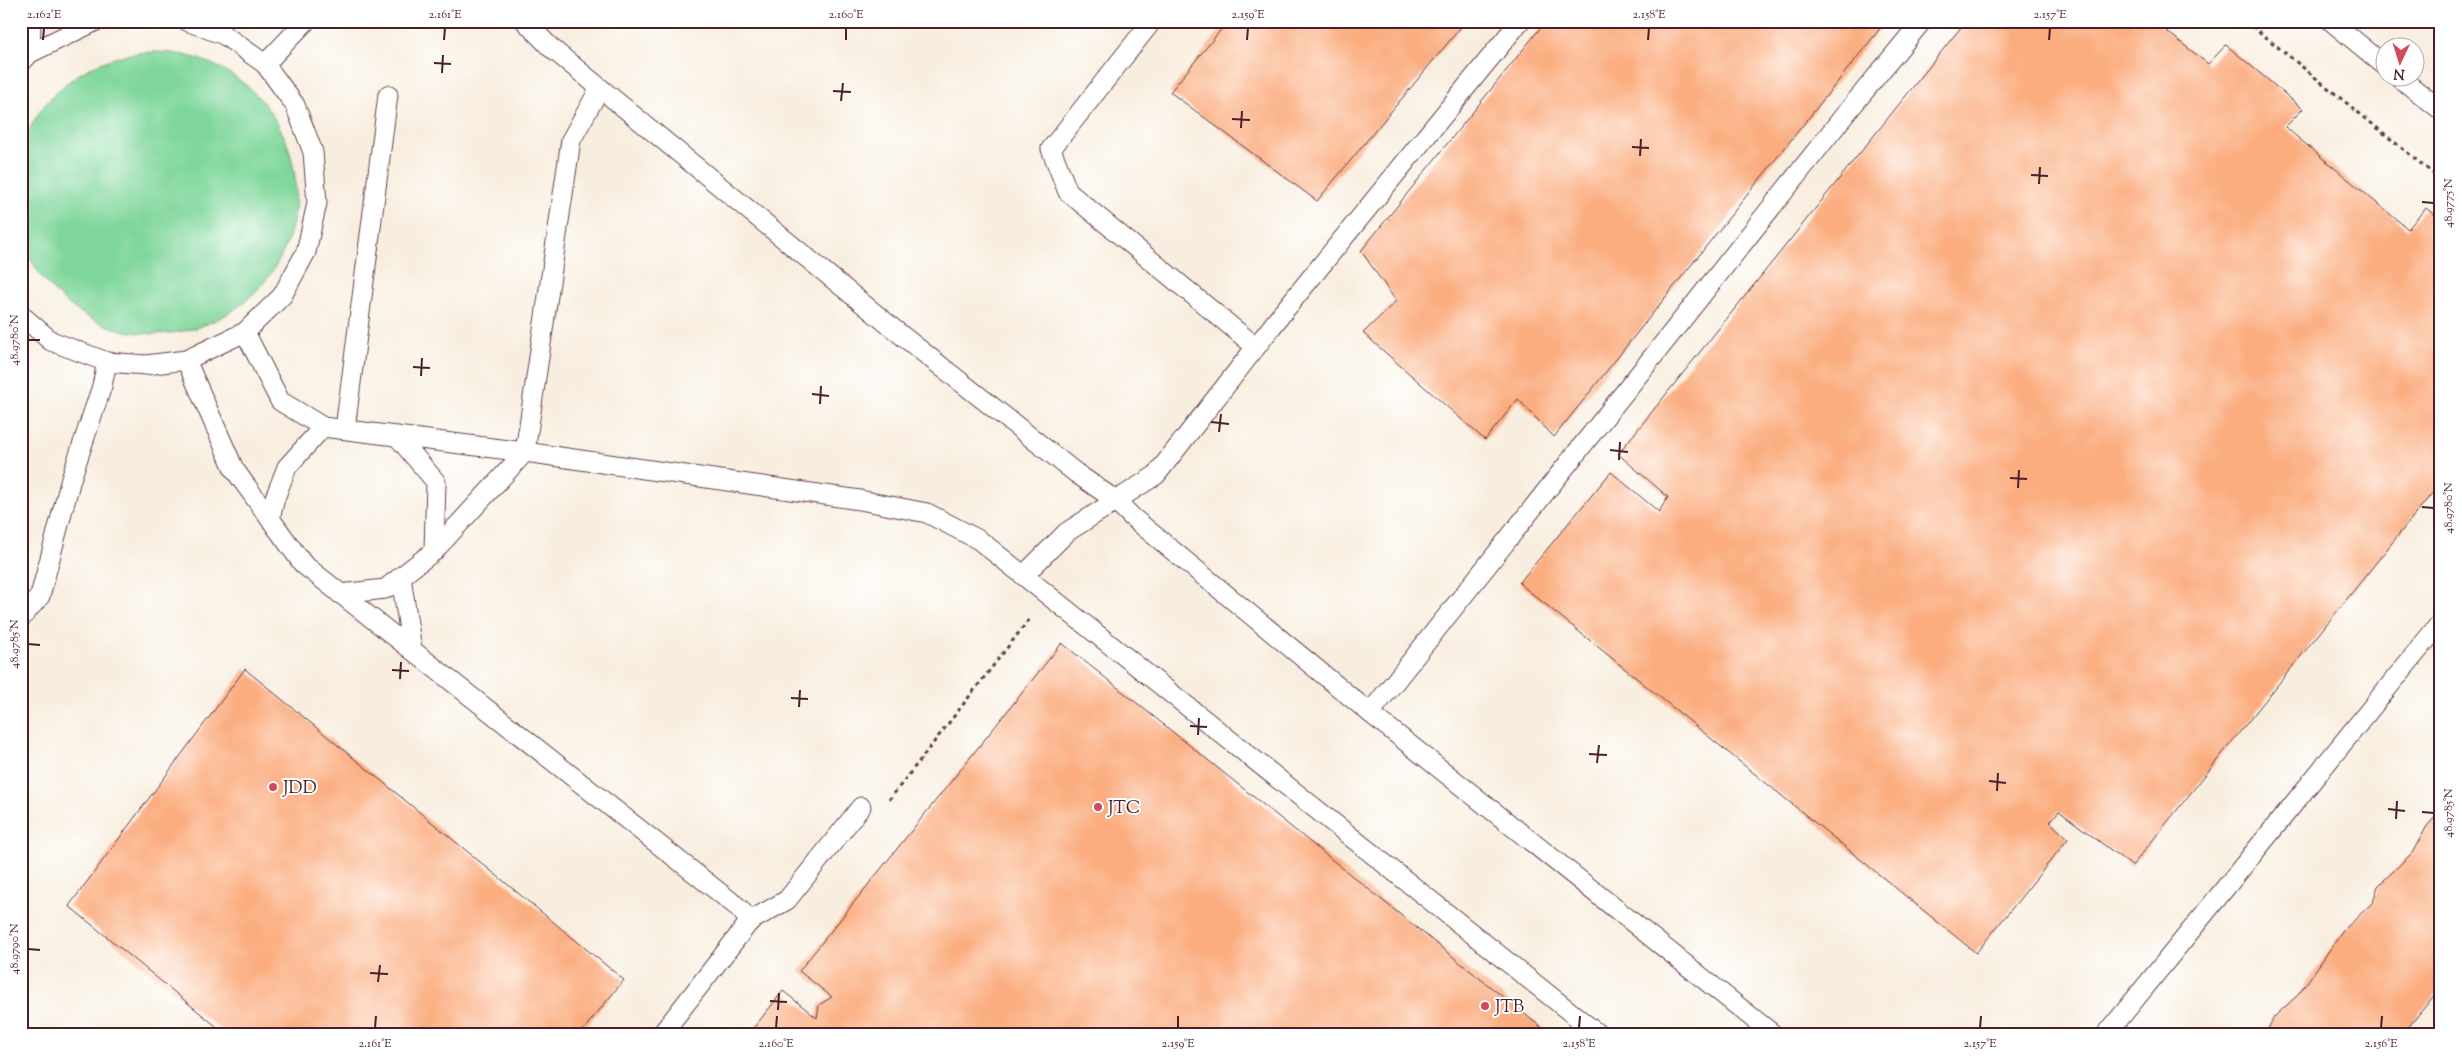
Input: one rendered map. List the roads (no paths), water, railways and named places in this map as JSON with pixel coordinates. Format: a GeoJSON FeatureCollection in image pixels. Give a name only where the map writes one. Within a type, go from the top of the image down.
{"type":"FeatureCollection","features":[{"type":"Feature","properties":{"kind":"lane"},"geometry":{"type":"LineString","coordinates":[[26,58],[31,21]]}},
{"type":"Feature","properties":{"kind":"lane"},"geometry":{"type":"LineString","coordinates":[[26,58],[96,21]]}},
{"type":"Feature","properties":{"kind":"lane"},"geometry":{"type":"LineString","coordinates":[[21,315],[51,341],[107,362],[146,365],[186,360],[245,332],[282,296],[306,252],[317,203],[313,152],[295,105],[264,64],[224,35],[187,21]]}},
{"type":"Feature","properties":{"kind":"lane"},"geometry":{"type":"LineString","coordinates":[[264,64],[306,21]]}},
{"type":"Feature","properties":{"kind":"lane"},"geometry":{"type":"LineString","coordinates":[[525,21],[550,47],[895,330],[1076,473],[1115,500],[1132,517],[1370,713],[1774,1035]]}},
{"type":"Feature","properties":{"kind":"lane"},"geometry":{"type":"LineString","coordinates":[[1152,21],[1051,148],[1068,192],[1256,347]]}},
{"type":"Feature","properties":{"kind":"lane"},"geometry":{"type":"LineString","coordinates":[[1024,575],[1067,532],[1156,475],[1256,347],[1520,21]]}},
{"type":"Feature","properties":{"kind":"lane"},"geometry":{"type":"LineString","coordinates":[[1370,713],[1837,124],[1922,21]]}},
{"type":"Feature","properties":{"kind":"lane"},"geometry":{"type":"LineString","coordinates":[[2331,21],[2374,57]]}},
{"type":"Feature","properties":{"kind":"lane"},"geometry":{"type":"LineString","coordinates":[[340,594],[385,590],[434,551],[526,452],[570,140],[600,88]]}},
{"type":"Feature","properties":{"kind":"lane"},"geometry":{"type":"LineString","coordinates":[[2413,88],[2441,110]]}},
{"type":"Feature","properties":{"kind":"lane"},"geometry":{"type":"LineString","coordinates":[[345,430],[388,95]]}},
{"type":"Feature","properties":{"kind":"lane"},"geometry":{"type":"LineString","coordinates":[[245,332],[280,400],[323,427],[526,452],[850,499],[927,513],[980,540],[1599,1035]]}},
{"type":"Feature","properties":{"kind":"lane"},"geometry":{"type":"LineString","coordinates":[[186,360],[234,469],[303,564],[739,908],[750,921]]}},
{"type":"Feature","properties":{"kind":"lane"},"geometry":{"type":"LineString","coordinates":[[21,618],[40,596],[71,478],[102,386],[107,362]]}},
{"type":"Feature","properties":{"kind":"lane"},"geometry":{"type":"LineString","coordinates":[[270,519],[275,498],[287,468],[323,427]]}},
{"type":"Feature","properties":{"kind":"lane"},"geometry":{"type":"LineString","coordinates":[[397,436],[436,482],[434,551]]}},
{"type":"Feature","properties":{"kind":"lane"},"geometry":{"type":"LineString","coordinates":[[401,577],[412,650]]}},
{"type":"Feature","properties":{"kind":"lane"},"geometry":{"type":"LineString","coordinates":[[2106,1035],[2441,622]]}},
{"type":"Feature","properties":{"kind":"lane"},"geometry":{"type":"LineString","coordinates":[[661,1035],[750,921],[787,900],[861,808]]}},
{"type":"Feature","properties":{"kind":"place","name":"JDD"},"geometry":{"type":"Point","coordinates":[273,787]}},
{"type":"Feature","properties":{"kind":"place","name":"JTC"},"geometry":{"type":"Point","coordinates":[1098,807]}},
{"type":"Feature","properties":{"kind":"place","name":"JTB"},"geometry":{"type":"Point","coordinates":[1485,1006]}}]}
